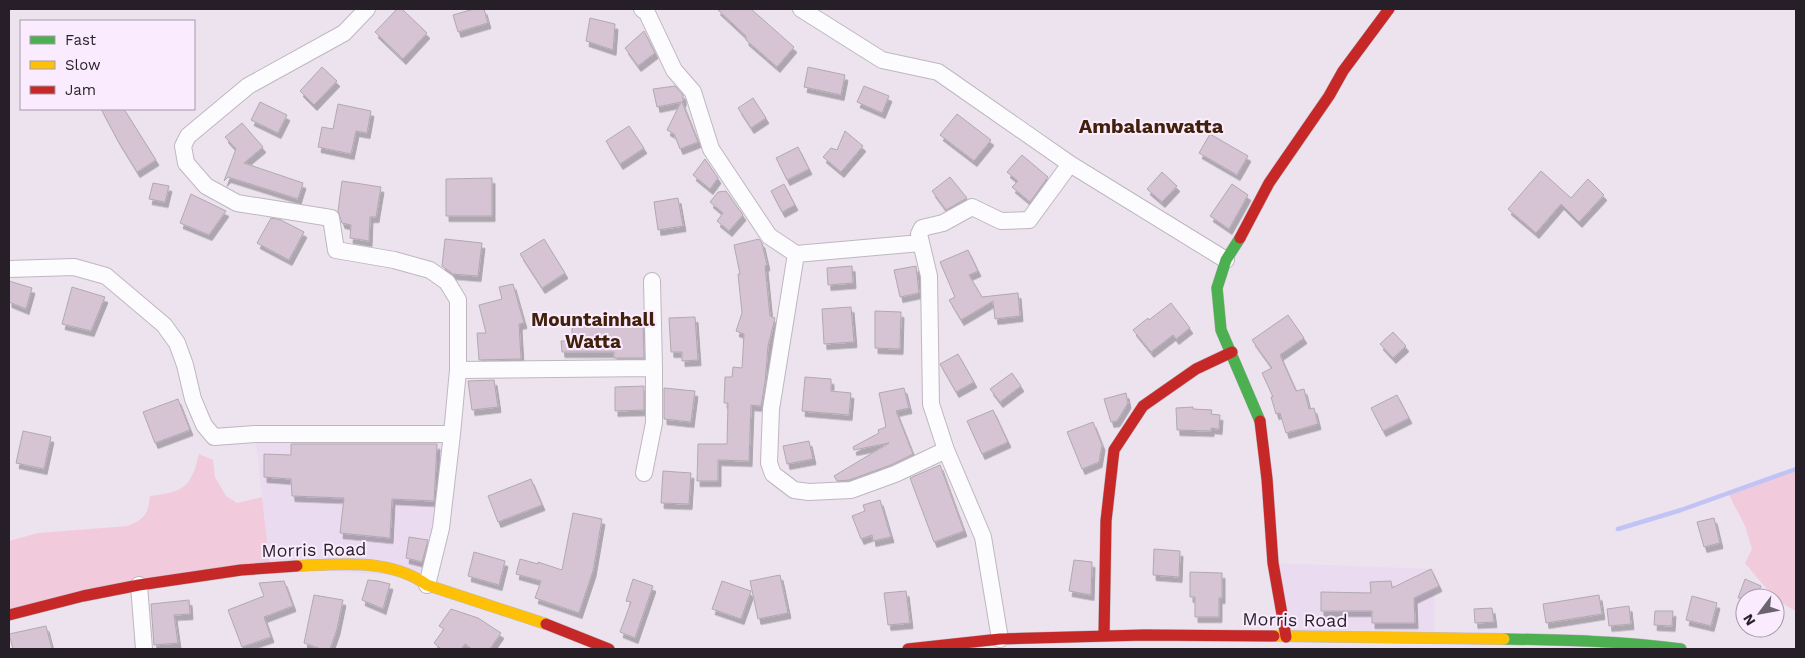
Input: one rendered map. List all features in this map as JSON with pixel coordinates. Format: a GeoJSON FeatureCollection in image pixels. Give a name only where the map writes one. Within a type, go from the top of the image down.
{"type":"FeatureCollection","features":[{"type":"Feature","properties":{"kind":"main road"},"geometry":{"type":"LineString","coordinates":[[1286,637],[1273,563],[1267,479],[1260,419],[1221,330],[1217,288],[1226,260],[1250,221],[1269,182],[1329,96],[1343,71],[1389,9]]}},
{"type":"Feature","properties":{"kind":"main road"},"geometry":{"type":"LineString","coordinates":[[1104,636],[1106,522],[1114,450],[1143,406],[1196,369],[1232,352]]}},
{"type":"Feature","properties":{"kind":"main road","name":"Morris Road"},"geometry":{"type":"LineString","coordinates":[[9,615],[139,584],[241,570],[340,564],[381,566],[555,627],[609,649]]}},
{"type":"Feature","properties":{"kind":"main road"},"geometry":{"type":"LineString","coordinates":[[1144,634],[1144,649]]}},
{"type":"Feature","properties":{"kind":"main road","name":"Morris Road"},"geometry":{"type":"LineString","coordinates":[[908,649],[1000,639],[1144,634],[1590,640],[1681,649]]}},
{"type":"Feature","properties":{"kind":"street"},"geometry":{"type":"LineString","coordinates":[[367,9],[344,33],[248,86],[188,136],[183,146],[186,163],[206,186],[237,203],[331,218],[336,250],[394,260],[430,270],[447,282],[458,300],[458,370],[452,434],[442,528],[428,584]]}},
{"type":"Feature","properties":{"kind":"street"},"geometry":{"type":"LineString","coordinates":[[642,9],[646,12],[674,70],[693,92],[711,149],[769,236],[796,254],[921,243]]}},
{"type":"Feature","properties":{"kind":"street"},"geometry":{"type":"LineString","coordinates":[[801,9],[882,60],[938,72],[1070,164],[1226,260]]}},
{"type":"Feature","properties":{"kind":"street"},"geometry":{"type":"LineString","coordinates":[[1000,639],[984,537],[946,450],[931,404],[929,276],[919,234],[922,228],[944,223],[972,207],[1001,221],[1029,220],[1070,164]]}},
{"type":"Feature","properties":{"kind":"street"},"geometry":{"type":"LineString","coordinates":[[796,254],[771,409],[769,463],[773,474],[794,490],[809,492],[851,490],[895,474],[946,450]]}},
{"type":"Feature","properties":{"kind":"street"},"geometry":{"type":"LineString","coordinates":[[9,269],[74,267],[106,276],[164,325],[177,343],[204,425],[214,436],[255,434],[452,434]]}},
{"type":"Feature","properties":{"kind":"street"},"geometry":{"type":"LineString","coordinates":[[644,473],[654,423],[652,281]]}},
{"type":"Feature","properties":{"kind":"street"},"geometry":{"type":"LineString","coordinates":[[458,370],[654,368]]}},
{"type":"Feature","properties":{"kind":"street"},"geometry":{"type":"LineString","coordinates":[[139,584],[144,649]]}},
{"type":"Feature","properties":{"kind":"shaded area"},"geometry":{"type":"Polygon","coordinates":[[[255,434],[452,434],[427,585],[416,577],[270,567],[255,434]]]}},
{"type":"Feature","properties":{"kind":"shaded area"},"geometry":{"type":"Polygon","coordinates":[[[199,454],[213,460],[215,477],[226,496],[237,503],[262,497],[270,567],[9,615],[9,541],[38,533],[128,526],[144,516],[148,508],[150,496],[178,490],[189,481],[199,454]]]}},
{"type":"Feature","properties":{"kind":"shaded area"},"geometry":{"type":"Polygon","coordinates":[[[1796,469],[1796,611],[1785,605],[1785,588],[1766,588],[1745,563],[1752,549],[1745,526],[1728,493],[1796,469]]]}},
{"type":"Feature","properties":{"kind":"shaded area"},"geometry":{"type":"Polygon","coordinates":[[[1273,563],[1435,569],[1434,639],[1286,637],[1273,563]]]}},
{"type":"Feature","properties":{"kind":"building"},"geometry":{"type":"Polygon","coordinates":[[[397,9],[402,9],[427,33],[403,59],[375,32],[397,9]]]}},
{"type":"Feature","properties":{"kind":"building"},"geometry":{"type":"Polygon","coordinates":[[[474,9],[484,9],[488,23],[458,32],[453,15],[474,9]]]}},
{"type":"Feature","properties":{"kind":"building"},"geometry":{"type":"Polygon","coordinates":[[[717,9],[751,9],[794,47],[777,67],[746,40],[746,36],[717,9]]]}},
{"type":"Feature","properties":{"kind":"building"},"geometry":{"type":"Polygon","coordinates":[[[590,18],[615,24],[613,50],[586,41],[590,18]]]}},
{"type":"Feature","properties":{"kind":"building"},"geometry":{"type":"Polygon","coordinates":[[[644,31],[655,53],[638,66],[625,48],[644,31]]]}},
{"type":"Feature","properties":{"kind":"building"},"geometry":{"type":"Polygon","coordinates":[[[322,67],[337,81],[314,105],[300,91],[322,67]]]}},
{"type":"Feature","properties":{"kind":"building"},"geometry":{"type":"Polygon","coordinates":[[[808,67],[845,75],[841,95],[804,87],[808,67]]]}},
{"type":"Feature","properties":{"kind":"building"},"geometry":{"type":"Polygon","coordinates":[[[675,86],[683,95],[682,102],[698,142],[680,149],[674,134],[667,130],[681,102],[657,107],[653,89],[675,86]]]}},
{"type":"Feature","properties":{"kind":"building"},"geometry":{"type":"Polygon","coordinates":[[[864,86],[889,96],[882,113],[857,102],[864,86]]]}},
{"type":"Feature","properties":{"kind":"building"},"geometry":{"type":"Polygon","coordinates":[[[753,98],[766,118],[751,128],[738,108],[753,98]]]}},
{"type":"Feature","properties":{"kind":"building"},"geometry":{"type":"Polygon","coordinates":[[[260,102],[287,115],[278,133],[251,120],[260,102]]]}},
{"type":"Feature","properties":{"kind":"building"},"geometry":{"type":"Polygon","coordinates":[[[338,104],[371,111],[367,133],[356,131],[351,154],[318,147],[322,127],[333,129],[338,104]]]}},
{"type":"Feature","properties":{"kind":"building"},"geometry":{"type":"Polygon","coordinates":[[[102,110],[125,110],[156,160],[137,172],[102,110]]]}},
{"type":"Feature","properties":{"kind":"building"},"geometry":{"type":"Polygon","coordinates":[[[957,114],[991,140],[974,161],[940,135],[957,114]]]}},
{"type":"Feature","properties":{"kind":"building"},"geometry":{"type":"Polygon","coordinates":[[[242,123],[263,147],[244,163],[303,183],[298,199],[228,177],[224,181],[236,149],[225,137],[242,123]]]}},
{"type":"Feature","properties":{"kind":"building"},"geometry":{"type":"Polygon","coordinates":[[[629,126],[644,148],[620,164],[606,141],[629,126]]]}},
{"type":"Feature","properties":{"kind":"building"},"geometry":{"type":"Polygon","coordinates":[[[845,131],[863,146],[841,172],[823,157],[831,148],[837,150],[845,131]]]}},
{"type":"Feature","properties":{"kind":"building"},"geometry":{"type":"Polygon","coordinates":[[[1210,134],[1248,156],[1237,175],[1199,153],[1210,134]]]}},
{"type":"Feature","properties":{"kind":"building"},"geometry":{"type":"Polygon","coordinates":[[[798,147],[809,169],[787,180],[776,158],[798,147]]]}},
{"type":"Feature","properties":{"kind":"building"},"geometry":{"type":"Polygon","coordinates":[[[1022,155],[1048,177],[1030,202],[1012,187],[1018,181],[1007,172],[1022,155]]]}},
{"type":"Feature","properties":{"kind":"building"},"geometry":{"type":"Polygon","coordinates":[[[705,159],[718,178],[710,189],[693,175],[705,159]]]}},
{"type":"Feature","properties":{"kind":"building"},"geometry":{"type":"Polygon","coordinates":[[[1541,171],[1571,198],[1588,179],[1604,195],[1579,222],[1561,204],[1536,233],[1508,209],[1541,171]]]}},
{"type":"Feature","properties":{"kind":"building"},"geometry":{"type":"Polygon","coordinates":[[[1162,172],[1177,186],[1162,202],[1147,189],[1162,172]]]}},
{"type":"Feature","properties":{"kind":"building"},"geometry":{"type":"Polygon","coordinates":[[[950,177],[967,198],[946,210],[932,191],[950,177]]]}},
{"type":"Feature","properties":{"kind":"building"},"geometry":{"type":"Polygon","coordinates":[[[492,178],[492,216],[446,216],[446,179],[492,178]]]}},
{"type":"Feature","properties":{"kind":"building"},"geometry":{"type":"Polygon","coordinates":[[[342,181],[381,187],[376,217],[370,217],[369,241],[350,238],[351,225],[342,223],[338,211],[342,181]]]}},
{"type":"Feature","properties":{"kind":"building"},"geometry":{"type":"Polygon","coordinates":[[[153,183],[169,186],[165,202],[149,199],[153,183]]]}},
{"type":"Feature","properties":{"kind":"building"},"geometry":{"type":"Polygon","coordinates":[[[784,184],[795,205],[782,212],[771,191],[784,184]]]}},
{"type":"Feature","properties":{"kind":"building"},"geometry":{"type":"Polygon","coordinates":[[[1232,184],[1248,195],[1229,229],[1210,216],[1232,184]]]}},
{"type":"Feature","properties":{"kind":"building"},"geometry":{"type":"Polygon","coordinates":[[[726,191],[743,215],[729,231],[717,221],[723,213],[710,202],[718,192],[726,191]]]}},
{"type":"Feature","properties":{"kind":"building"},"geometry":{"type":"Polygon","coordinates":[[[191,194],[226,211],[209,235],[180,223],[191,194]]]}},
{"type":"Feature","properties":{"kind":"building"},"geometry":{"type":"Polygon","coordinates":[[[678,198],[683,226],[658,230],[654,202],[678,198]]]}},
{"type":"Feature","properties":{"kind":"building"},"geometry":{"type":"Polygon","coordinates":[[[271,218],[281,220],[304,232],[289,260],[257,243],[271,218]]]}},
{"type":"Feature","properties":{"kind":"building"},"geometry":{"type":"Polygon","coordinates":[[[445,239],[482,243],[478,276],[453,274],[442,266],[445,239]]]}},
{"type":"Feature","properties":{"kind":"building"},"geometry":{"type":"Polygon","coordinates":[[[544,239],[565,273],[542,288],[520,254],[544,239]]]}},
{"type":"Feature","properties":{"kind":"building"},"geometry":{"type":"Polygon","coordinates":[[[759,239],[762,243],[767,265],[765,266],[770,316],[775,318],[768,346],[761,406],[751,405],[749,461],[718,460],[718,481],[697,481],[698,444],[727,444],[728,403],[724,403],[725,377],[732,377],[733,367],[742,368],[744,334],[736,331],[742,313],[738,274],[740,274],[734,245],[759,239]]]}},
{"type":"Feature","properties":{"kind":"building"},"geometry":{"type":"Polygon","coordinates":[[[968,250],[978,271],[969,275],[982,297],[1018,293],[1020,316],[995,319],[993,301],[961,320],[949,300],[955,297],[940,262],[968,250]]]}},
{"type":"Feature","properties":{"kind":"building"},"geometry":{"type":"Polygon","coordinates":[[[852,266],[853,283],[828,285],[827,268],[852,266]]]}},
{"type":"Feature","properties":{"kind":"building"},"geometry":{"type":"Polygon","coordinates":[[[916,266],[919,293],[900,297],[894,270],[916,266]]]}},
{"type":"Feature","properties":{"kind":"building"},"geometry":{"type":"Polygon","coordinates":[[[9,281],[32,288],[26,309],[9,302],[9,281]]]}},
{"type":"Feature","properties":{"kind":"building"},"geometry":{"type":"Polygon","coordinates":[[[513,284],[524,323],[519,324],[521,359],[479,360],[477,333],[486,333],[479,305],[502,299],[499,287],[513,284]]]}},
{"type":"Feature","properties":{"kind":"building"},"geometry":{"type":"Polygon","coordinates":[[[72,287],[105,297],[91,331],[62,324],[72,287]]]}},
{"type":"Feature","properties":{"kind":"building"},"geometry":{"type":"Polygon","coordinates":[[[1171,303],[1190,328],[1176,339],[1173,335],[1151,352],[1133,330],[1171,303]]]}},
{"type":"Feature","properties":{"kind":"building"},"geometry":{"type":"Polygon","coordinates":[[[851,307],[854,342],[824,344],[822,309],[851,307]]]}},
{"type":"Feature","properties":{"kind":"building"},"geometry":{"type":"Polygon","coordinates":[[[875,311],[901,312],[900,349],[875,348],[875,311]]]}},
{"type":"Feature","properties":{"kind":"building"},"geometry":{"type":"Polygon","coordinates":[[[1288,315],[1304,338],[1280,355],[1296,391],[1304,389],[1309,409],[1314,408],[1318,424],[1286,433],[1280,413],[1276,414],[1271,397],[1273,397],[1262,373],[1272,368],[1252,340],[1288,315]]]}},
{"type":"Feature","properties":{"kind":"building"},"geometry":{"type":"Polygon","coordinates":[[[695,317],[698,360],[682,361],[682,352],[671,352],[669,318],[695,317]]]}},
{"type":"Feature","properties":{"kind":"building"},"geometry":{"type":"Polygon","coordinates":[[[643,320],[644,358],[614,358],[614,352],[562,352],[561,341],[572,341],[572,324],[612,324],[612,322],[643,320]]]}},
{"type":"Feature","properties":{"kind":"building"},"geometry":{"type":"Polygon","coordinates":[[[1393,332],[1406,346],[1393,358],[1380,344],[1393,332]]]}},
{"type":"Feature","properties":{"kind":"building"},"geometry":{"type":"Polygon","coordinates":[[[958,354],[974,382],[956,392],[940,364],[958,354]]]}},
{"type":"Feature","properties":{"kind":"building"},"geometry":{"type":"Polygon","coordinates":[[[1012,373],[1021,386],[1000,402],[990,389],[1012,373]]]}},
{"type":"Feature","properties":{"kind":"building"},"geometry":{"type":"Polygon","coordinates":[[[805,377],[831,379],[831,391],[851,393],[849,415],[802,411],[805,377]]]}},
{"type":"Feature","properties":{"kind":"building"},"geometry":{"type":"Polygon","coordinates":[[[494,380],[498,407],[472,410],[468,381],[494,380]]]}},
{"type":"Feature","properties":{"kind":"building"},"geometry":{"type":"Polygon","coordinates":[[[644,386],[644,410],[615,411],[615,387],[644,386]]]}},
{"type":"Feature","properties":{"kind":"building"},"geometry":{"type":"Polygon","coordinates":[[[664,388],[695,391],[691,422],[664,419],[664,388]]]}},
{"type":"Feature","properties":{"kind":"building"},"geometry":{"type":"Polygon","coordinates":[[[904,388],[909,408],[896,411],[913,454],[891,465],[849,480],[837,481],[834,476],[889,443],[854,450],[853,447],[879,433],[878,430],[886,427],[879,393],[904,388]]]}},
{"type":"Feature","properties":{"kind":"building"},"geometry":{"type":"Polygon","coordinates":[[[1126,393],[1128,403],[1117,421],[1111,422],[1104,399],[1126,393]]]}},
{"type":"Feature","properties":{"kind":"building"},"geometry":{"type":"Polygon","coordinates":[[[1397,395],[1409,418],[1383,431],[1371,408],[1397,395]]]}},
{"type":"Feature","properties":{"kind":"building"},"geometry":{"type":"Polygon","coordinates":[[[178,399],[190,430],[155,443],[143,412],[178,399]]]}},
{"type":"Feature","properties":{"kind":"building"},"geometry":{"type":"Polygon","coordinates":[[[1193,407],[1193,409],[1212,410],[1211,414],[1220,415],[1219,429],[1211,428],[1211,431],[1177,430],[1176,408],[1193,407]]]}},
{"type":"Feature","properties":{"kind":"building"},"geometry":{"type":"Polygon","coordinates":[[[993,410],[1008,442],[982,454],[967,421],[993,410]]]}},
{"type":"Feature","properties":{"kind":"building"},"geometry":{"type":"Polygon","coordinates":[[[1093,422],[1102,445],[1099,462],[1082,469],[1067,432],[1093,422]]]}},
{"type":"Feature","properties":{"kind":"building"},"geometry":{"type":"Polygon","coordinates":[[[23,431],[51,437],[44,469],[16,463],[23,431]]]}},
{"type":"Feature","properties":{"kind":"building"},"geometry":{"type":"Polygon","coordinates":[[[809,441],[813,459],[787,464],[783,446],[809,441]]]}},
{"type":"Feature","properties":{"kind":"building"},"geometry":{"type":"Polygon","coordinates":[[[291,444],[437,444],[434,501],[392,499],[390,538],[340,533],[344,498],[292,496],[291,479],[264,477],[264,454],[291,455],[291,444]]]}},
{"type":"Feature","properties":{"kind":"building"},"geometry":{"type":"Polygon","coordinates":[[[940,465],[964,531],[934,542],[910,478],[940,465]]]}},
{"type":"Feature","properties":{"kind":"building"},"geometry":{"type":"Polygon","coordinates":[[[663,471],[691,473],[689,504],[661,503],[663,471]]]}},
{"type":"Feature","properties":{"kind":"building"},"geometry":{"type":"Polygon","coordinates":[[[531,479],[542,505],[498,522],[488,496],[531,479]]]}},
{"type":"Feature","properties":{"kind":"building"},"geometry":{"type":"Polygon","coordinates":[[[880,500],[891,537],[873,541],[872,535],[861,539],[852,516],[865,511],[863,505],[880,500]]]}},
{"type":"Feature","properties":{"kind":"building"},"geometry":{"type":"Polygon","coordinates":[[[573,513],[602,519],[593,571],[579,613],[535,598],[541,581],[516,574],[520,559],[538,564],[538,562],[562,570],[573,513]]]}},
{"type":"Feature","properties":{"kind":"building"},"geometry":{"type":"Polygon","coordinates":[[[1714,518],[1720,543],[1704,547],[1697,522],[1714,518]]]}},
{"type":"Feature","properties":{"kind":"building"},"geometry":{"type":"Polygon","coordinates":[[[409,537],[428,540],[422,562],[406,558],[409,537]]]}},
{"type":"Feature","properties":{"kind":"building"},"geometry":{"type":"Polygon","coordinates":[[[1154,549],[1180,551],[1179,577],[1153,575],[1154,549]]]}},
{"type":"Feature","properties":{"kind":"building"},"geometry":{"type":"Polygon","coordinates":[[[474,552],[505,561],[499,585],[468,576],[474,552]]]}},
{"type":"Feature","properties":{"kind":"building"},"geometry":{"type":"Polygon","coordinates":[[[1074,560],[1092,562],[1091,595],[1069,591],[1074,560]]]}},
{"type":"Feature","properties":{"kind":"building"},"geometry":{"type":"Polygon","coordinates":[[[1431,569],[1439,586],[1414,598],[1415,623],[1372,623],[1372,611],[1321,611],[1321,592],[1371,593],[1370,582],[1391,581],[1392,588],[1431,569]]]}},
{"type":"Feature","properties":{"kind":"building"},"geometry":{"type":"Polygon","coordinates":[[[1190,572],[1222,573],[1222,598],[1219,598],[1219,617],[1195,617],[1195,597],[1190,597],[1190,572]]]}},
{"type":"Feature","properties":{"kind":"building"},"geometry":{"type":"Polygon","coordinates":[[[780,575],[788,613],[758,619],[750,581],[780,575]]]}},
{"type":"Feature","properties":{"kind":"building"},"geometry":{"type":"Polygon","coordinates":[[[633,579],[653,586],[635,638],[620,632],[631,602],[626,601],[633,579]]]}},
{"type":"Feature","properties":{"kind":"building"},"geometry":{"type":"Polygon","coordinates":[[[1745,579],[1761,586],[1760,588],[1742,588],[1745,579]]]}},
{"type":"Feature","properties":{"kind":"building"},"geometry":{"type":"Polygon","coordinates":[[[368,580],[390,584],[383,609],[362,600],[368,580]]]}},
{"type":"Feature","properties":{"kind":"building"},"geometry":{"type":"Polygon","coordinates":[[[284,581],[293,606],[264,617],[271,637],[242,647],[228,610],[264,596],[259,583],[284,581]]]}},
{"type":"Feature","properties":{"kind":"building"},"geometry":{"type":"Polygon","coordinates":[[[722,581],[751,591],[741,619],[712,609],[722,581]]]}},
{"type":"Feature","properties":{"kind":"building"},"geometry":{"type":"Polygon","coordinates":[[[906,591],[910,623],[888,625],[884,593],[906,591]]]}},
{"type":"Feature","properties":{"kind":"building"},"geometry":{"type":"Polygon","coordinates":[[[314,595],[343,600],[337,629],[330,649],[321,649],[304,643],[314,595]]]}},
{"type":"Feature","properties":{"kind":"building"},"geometry":{"type":"Polygon","coordinates":[[[1599,595],[1602,614],[1546,623],[1543,604],[1599,595]]]}},
{"type":"Feature","properties":{"kind":"building"},"geometry":{"type":"Polygon","coordinates":[[[1692,596],[1717,603],[1711,626],[1686,620],[1692,596]]]}},
{"type":"Feature","properties":{"kind":"building"},"geometry":{"type":"Polygon","coordinates":[[[189,600],[190,614],[174,615],[178,643],[154,645],[151,604],[189,600]]]}},
{"type":"Feature","properties":{"kind":"building"},"geometry":{"type":"Polygon","coordinates":[[[1629,606],[1631,624],[1609,626],[1607,609],[1629,606]]]}},
{"type":"Feature","properties":{"kind":"building"},"geometry":{"type":"Polygon","coordinates":[[[1492,608],[1494,622],[1475,623],[1474,609],[1492,608]]]}},
{"type":"Feature","properties":{"kind":"building"},"geometry":{"type":"Polygon","coordinates":[[[451,609],[478,618],[501,633],[490,649],[472,649],[465,644],[461,649],[441,649],[434,643],[444,629],[439,626],[451,609]]]}},
{"type":"Feature","properties":{"kind":"building"},"geometry":{"type":"Polygon","coordinates":[[[1655,611],[1673,611],[1672,626],[1654,625],[1655,611]]]}},
{"type":"Feature","properties":{"kind":"building"},"geometry":{"type":"Polygon","coordinates":[[[46,626],[52,649],[13,649],[9,634],[46,626]]]}},
{"type":"Feature","properties":{"kind":"waterway"},"geometry":{"type":"LineString","coordinates":[[1618,529],[1681,510],[1796,469]]}},
{"type":"Feature","properties":{"kind":"traffic: fast"},"geometry":{"type":"LineString","coordinates":[[1240,238],[1226,260],[1217,288],[1221,330],[1260,421]]}},
{"type":"Feature","properties":{"kind":"traffic: fast"},"geometry":{"type":"LineString","coordinates":[[1504,639],[1571,640],[1681,649]]}},
{"type":"Feature","properties":{"kind":"traffic: slow"},"geometry":{"type":"LineString","coordinates":[[297,566],[347,564],[397,570],[413,576],[427,585],[546,624]]}},
{"type":"Feature","properties":{"kind":"traffic: slow"},"geometry":{"type":"LineString","coordinates":[[1274,636],[1504,639]]}},
{"type":"Feature","properties":{"kind":"traffic: jam"},"geometry":{"type":"LineString","coordinates":[[1240,238],[1269,183],[1329,96],[1343,71],[1389,9]]}},
{"type":"Feature","properties":{"kind":"traffic: jam"},"geometry":{"type":"LineString","coordinates":[[1104,636],[1106,521],[1114,450],[1143,406],[1196,369],[1232,352]]}},
{"type":"Feature","properties":{"kind":"traffic: jam"},"geometry":{"type":"LineString","coordinates":[[1260,421],[1267,479],[1273,563],[1286,637]]}},
{"type":"Feature","properties":{"kind":"traffic: jam"},"geometry":{"type":"LineString","coordinates":[[9,615],[83,596],[139,585],[241,570],[297,566]]}},
{"type":"Feature","properties":{"kind":"traffic: jam"},"geometry":{"type":"LineString","coordinates":[[546,624],[609,649]]}},
{"type":"Feature","properties":{"kind":"traffic: jam"},"geometry":{"type":"LineString","coordinates":[[908,649],[1000,639],[1144,635],[1274,636]]}},
{"type":"Feature","properties":{"kind":"district","name":"Ambalanwatta"},"geometry":{"type":"Point","coordinates":[1151,126]}},
{"type":"Feature","properties":{"kind":"district","name":"Mountainhall Watta"},"geometry":{"type":"Point","coordinates":[593,330]}}]}
